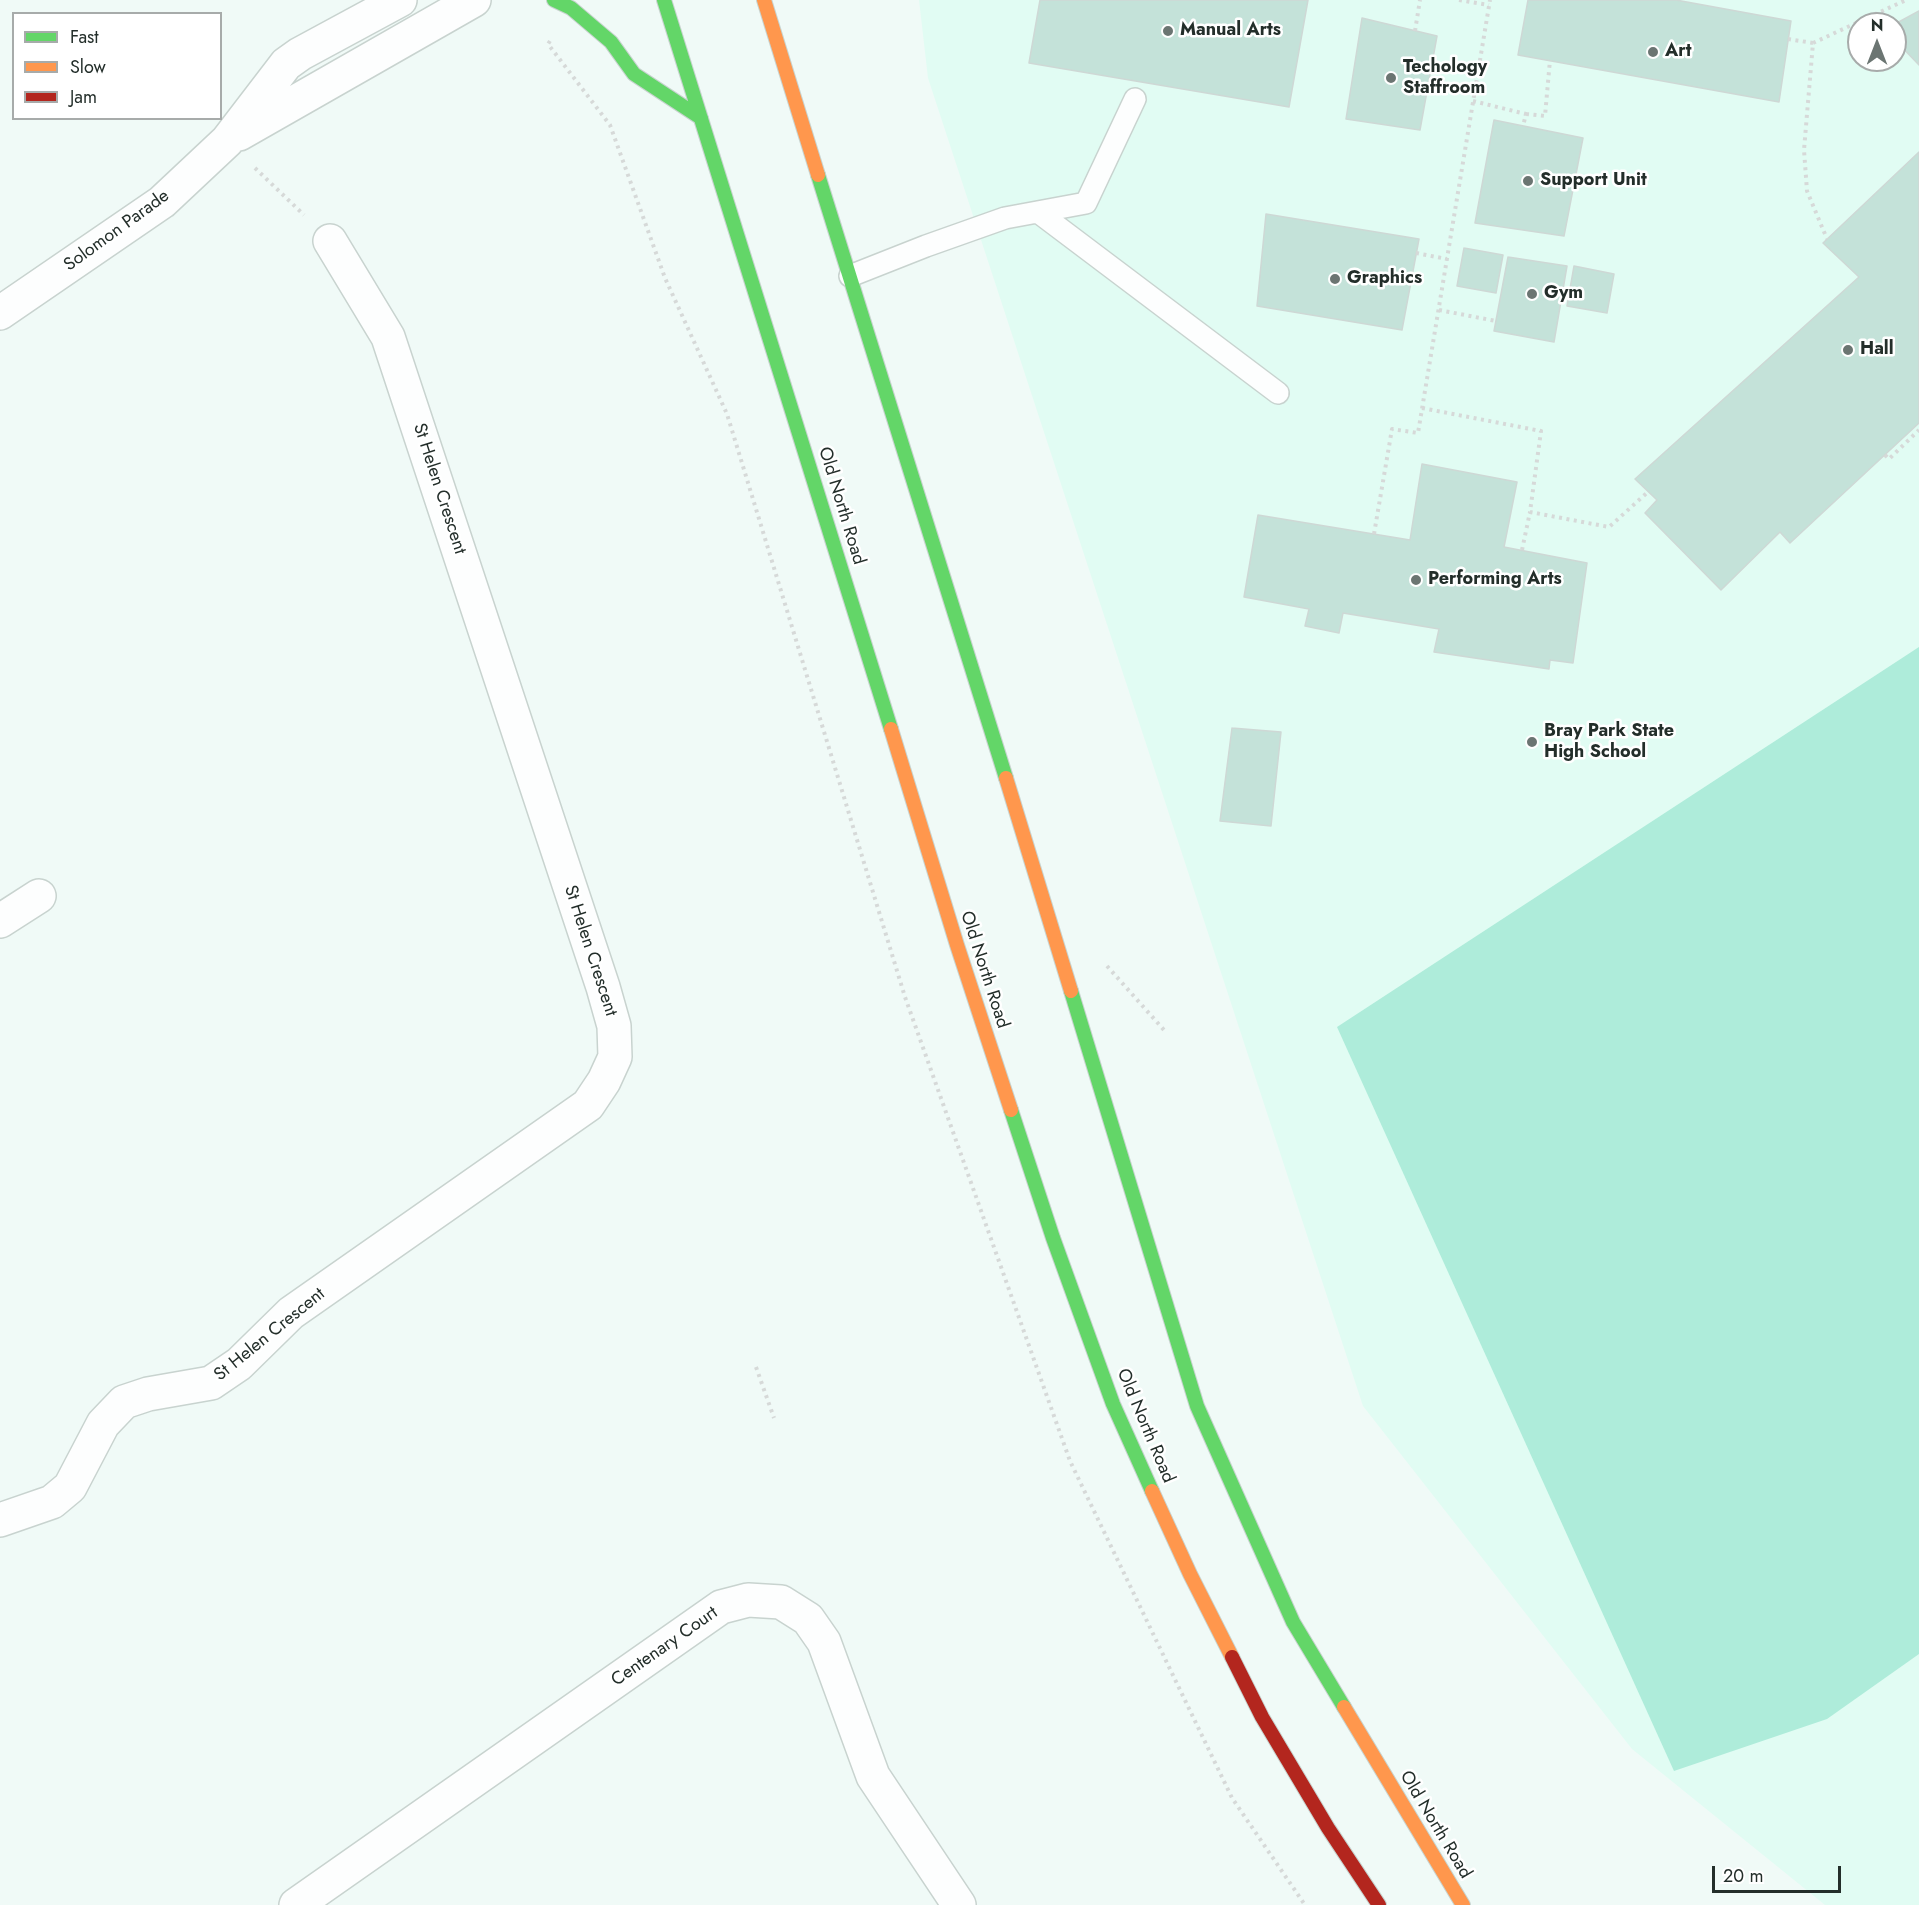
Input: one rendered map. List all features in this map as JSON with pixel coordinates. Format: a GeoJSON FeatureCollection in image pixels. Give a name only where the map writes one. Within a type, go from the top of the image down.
{"type":"FeatureCollection","features":[{"type":"Feature","properties":{"kind":"main road"},"geometry":{"type":"LineString","coordinates":[[554,0],[571,8],[611,42],[634,74],[701,118]]}},
{"type":"Feature","properties":{"kind":"main road","name":"Old North Road"},"geometry":{"type":"LineString","coordinates":[[664,0],[961,956],[1053,1238],[1113,1404],[1190,1574],[1262,1717],[1328,1828],[1379,1905]]}},
{"type":"Feature","properties":{"kind":"main road","name":"Old North Road"},"geometry":{"type":"LineString","coordinates":[[764,0],[1042,894],[1197,1406],[1293,1622],[1463,1905]]}},
{"type":"Feature","properties":{"kind":"street","name":"Solomon Parade"},"geometry":{"type":"LineString","coordinates":[[0,313],[162,202],[227,141],[286,64],[300,54],[400,0]]}},
{"type":"Feature","properties":{"kind":"street","name":"Solomon Parade"},"geometry":{"type":"LineString","coordinates":[[227,141],[474,0]]}},
{"type":"Feature","properties":{"kind":"street","name":"St Helen Crescent"},"geometry":{"type":"LineString","coordinates":[[0,1520],[52,1502],[70,1486],[103,1424],[124,1402],[148,1394],[211,1383],[239,1364],[291,1313],[588,1105],[604,1081],[615,1057],[614,1026],[603,987],[388,337],[330,241]]}},
{"type":"Feature","properties":{"kind":"street"},"geometry":{"type":"LineString","coordinates":[[0,921],[39,896]]}},
{"type":"Feature","properties":{"kind":"street","name":"Centenary Court"},"geometry":{"type":"LineString","coordinates":[[296,1905],[721,1607],[748,1600],[781,1602],[808,1619],[824,1642],[873,1776],[959,1905]]}},
{"type":"Feature","properties":{"kind":"lane"},"geometry":{"type":"LineString","coordinates":[[850,276],[1005,218],[1086,203],[1135,99]]}},
{"type":"Feature","properties":{"kind":"lane"},"geometry":{"type":"LineString","coordinates":[[1038,212],[1278,393]]}},
{"type":"Feature","properties":{"kind":"path"},"geometry":{"type":"LineString","coordinates":[[1415,31],[1420,0]]}},
{"type":"Feature","properties":{"kind":"path"},"geometry":{"type":"LineString","coordinates":[[1374,534],[1392,429],[1418,433],[1489,3],[1459,0]]}},
{"type":"Feature","properties":{"kind":"path"},"geometry":{"type":"LineString","coordinates":[[1788,39],[1813,42],[1906,0]]}},
{"type":"Feature","properties":{"kind":"path"},"geometry":{"type":"LineString","coordinates":[[1813,42],[1804,150],[1808,190],[1827,239]]}},
{"type":"Feature","properties":{"kind":"path"},"geometry":{"type":"LineString","coordinates":[[548,44],[610,125],[665,278],[727,414],[905,997],[1070,1461],[1232,1798],[1305,1905]]}},
{"type":"Feature","properties":{"kind":"path"},"geometry":{"type":"LineString","coordinates":[[1473,101],[1526,114],[1545,116],[1550,60]]}},
{"type":"Feature","properties":{"kind":"path"},"geometry":{"type":"LineString","coordinates":[[1523,126],[1526,114]]}},
{"type":"Feature","properties":{"kind":"path"},"geometry":{"type":"LineString","coordinates":[[227,141],[330,241]]}},
{"type":"Feature","properties":{"kind":"path"},"geometry":{"type":"LineString","coordinates":[[1416,253],[1447,259]]}},
{"type":"Feature","properties":{"kind":"path"},"geometry":{"type":"LineString","coordinates":[[1439,310],[1496,321]]}},
{"type":"Feature","properties":{"kind":"path"},"geometry":{"type":"LineString","coordinates":[[1422,408],[1541,431],[1530,512],[1522,550]]}},
{"type":"Feature","properties":{"kind":"path"},"geometry":{"type":"LineString","coordinates":[[1885,455],[1889,459],[1919,430]]}},
{"type":"Feature","properties":{"kind":"path"},"geometry":{"type":"LineString","coordinates":[[1530,512],[1609,527],[1648,492]]}},
{"type":"Feature","properties":{"kind":"path"},"geometry":{"type":"LineString","coordinates":[[756,1367],[774,1418]]}},
{"type":"Feature","properties":{"kind":"shaded area","name":"Bray Park State High School"},"geometry":{"type":"Polygon","coordinates":[[[919,0],[1919,0],[1919,1905],[1825,1905],[1632,1749],[1363,1406],[928,78],[919,0]]]}},
{"type":"Feature","properties":{"kind":"green space"},"geometry":{"type":"Polygon","coordinates":[[[1919,647],[1919,1654],[1827,1719],[1674,1771],[1337,1027],[1919,647]]]}},
{"type":"Feature","properties":{"kind":"building","name":"Manual Arts"},"geometry":{"type":"Polygon","coordinates":[[[1040,0],[1308,0],[1289,107],[1029,63],[1040,0]]]}},
{"type":"Feature","properties":{"kind":"building","name":"Art"},"geometry":{"type":"Polygon","coordinates":[[[1528,0],[1676,0],[1791,21],[1779,102],[1518,55],[1528,0]]]}},
{"type":"Feature","properties":{"kind":"building"},"geometry":{"type":"Polygon","coordinates":[[[1919,11],[1919,65],[1907,52],[1907,18],[1919,11]]]}},
{"type":"Feature","properties":{"kind":"building","name":"Techology Staffroom"},"geometry":{"type":"Polygon","coordinates":[[[1362,18],[1437,36],[1420,130],[1346,119],[1362,18]]]}},
{"type":"Feature","properties":{"kind":"building","name":"Support Unit"},"geometry":{"type":"Polygon","coordinates":[[[1494,120],[1583,138],[1564,236],[1475,223],[1494,120]]]}},
{"type":"Feature","properties":{"kind":"building","name":"Hall"},"geometry":{"type":"Polygon","coordinates":[[[1919,152],[1919,423],[1790,543],[1780,532],[1721,590],[1645,513],[1657,500],[1635,479],[1859,277],[1823,243],[1919,152]]]}},
{"type":"Feature","properties":{"kind":"building","name":"Graphics"},"geometry":{"type":"Polygon","coordinates":[[[1266,214],[1419,239],[1402,330],[1257,306],[1266,214]]]}},
{"type":"Feature","properties":{"kind":"building"},"geometry":{"type":"Polygon","coordinates":[[[1464,248],[1503,255],[1496,293],[1457,286],[1464,248]]]}},
{"type":"Feature","properties":{"kind":"building","name":"Gym"},"geometry":{"type":"Polygon","coordinates":[[[1508,257],[1567,266],[1554,342],[1494,331],[1508,257]]]}},
{"type":"Feature","properties":{"kind":"building"},"geometry":{"type":"Polygon","coordinates":[[[1574,266],[1614,274],[1607,313],[1567,306],[1574,266]]]}},
{"type":"Feature","properties":{"kind":"building","name":"Performing Arts"},"geometry":{"type":"Polygon","coordinates":[[[1422,464],[1517,482],[1504,547],[1587,563],[1573,663],[1550,660],[1549,669],[1434,652],[1439,629],[1343,613],[1339,633],[1305,626],[1309,609],[1244,597],[1258,515],[1410,540],[1422,464]]]}},
{"type":"Feature","properties":{"kind":"building"},"geometry":{"type":"Polygon","coordinates":[[[1232,728],[1281,732],[1271,826],[1220,821],[1232,728]]]}},
{"type":"Feature","properties":{"kind":"traffic: fast"},"geometry":{"type":"LineString","coordinates":[[554,0],[571,8],[611,42],[634,74],[701,118]]}},
{"type":"Feature","properties":{"kind":"traffic: fast"},"geometry":{"type":"LineString","coordinates":[[664,0],[891,729]]}},
{"type":"Feature","properties":{"kind":"traffic: fast"},"geometry":{"type":"LineString","coordinates":[[818,175],[1006,778]]}},
{"type":"Feature","properties":{"kind":"traffic: fast"},"geometry":{"type":"LineString","coordinates":[[1071,991],[1197,1406],[1293,1622],[1344,1707]]}},
{"type":"Feature","properties":{"kind":"traffic: fast"},"geometry":{"type":"LineString","coordinates":[[1011,1110],[1053,1238],[1113,1404],[1152,1491]]}},
{"type":"Feature","properties":{"kind":"traffic: slow"},"geometry":{"type":"LineString","coordinates":[[764,0],[818,175]]}},
{"type":"Feature","properties":{"kind":"traffic: slow"},"geometry":{"type":"LineString","coordinates":[[891,729],[957,945],[1011,1110]]}},
{"type":"Feature","properties":{"kind":"traffic: slow"},"geometry":{"type":"LineString","coordinates":[[1006,778],[1071,991]]}},
{"type":"Feature","properties":{"kind":"traffic: slow"},"geometry":{"type":"LineString","coordinates":[[1152,1491],[1190,1574],[1232,1657]]}},
{"type":"Feature","properties":{"kind":"traffic: slow"},"geometry":{"type":"LineString","coordinates":[[1344,1707],[1463,1905]]}},
{"type":"Feature","properties":{"kind":"traffic: jam"},"geometry":{"type":"LineString","coordinates":[[1232,1657],[1262,1717],[1328,1828],[1379,1905]]}},
{"type":"Feature","properties":{"kind":"place","name":"Manual Arts"},"geometry":{"type":"Point","coordinates":[1168,31]}},
{"type":"Feature","properties":{"kind":"place","name":"Art"},"geometry":{"type":"Point","coordinates":[1653,52]}},
{"type":"Feature","properties":{"kind":"place","name":"Techology Staffroom"},"geometry":{"type":"Point","coordinates":[1391,78]}},
{"type":"Feature","properties":{"kind":"place","name":"Support Unit"},"geometry":{"type":"Point","coordinates":[1528,181]}},
{"type":"Feature","properties":{"kind":"place","name":"Graphics"},"geometry":{"type":"Point","coordinates":[1335,279]}},
{"type":"Feature","properties":{"kind":"place","name":"Gym"},"geometry":{"type":"Point","coordinates":[1532,294]}},
{"type":"Feature","properties":{"kind":"place","name":"Hall"},"geometry":{"type":"Point","coordinates":[1848,350]}},
{"type":"Feature","properties":{"kind":"place","name":"Performing Arts"},"geometry":{"type":"Point","coordinates":[1416,580]}},
{"type":"Feature","properties":{"kind":"place","name":"Bray Park State High School"},"geometry":{"type":"Point","coordinates":[1532,742]}}]}
